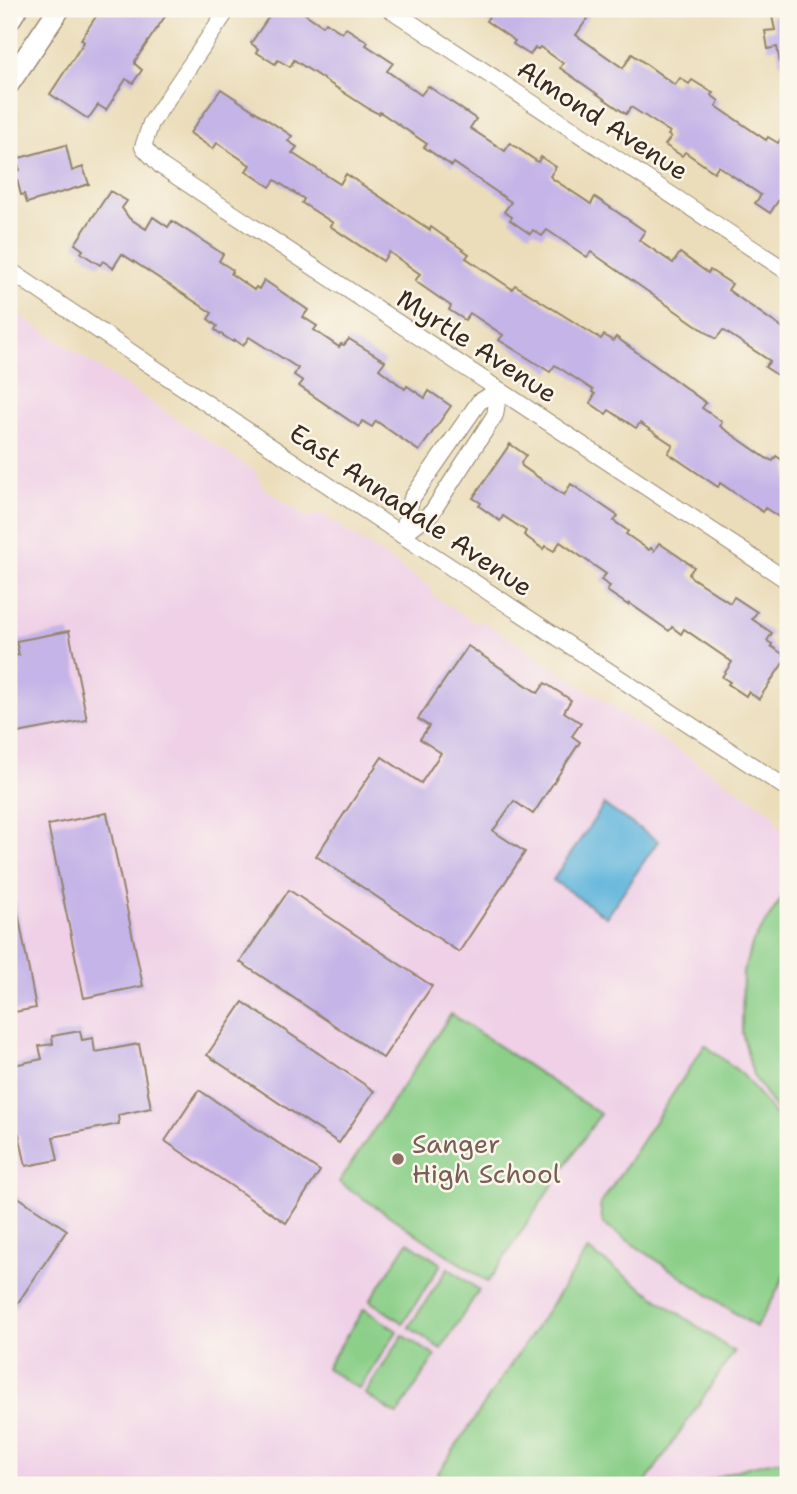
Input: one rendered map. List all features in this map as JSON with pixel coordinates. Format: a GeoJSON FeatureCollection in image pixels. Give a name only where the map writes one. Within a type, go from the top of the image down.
{"type":"FeatureCollection","features":[{"type":"Feature","properties":{"kind":"main road"},"geometry":{"type":"LineString","coordinates":[[9,20],[16,9]]}},
{"type":"Feature","properties":{"kind":"main road"},"geometry":{"type":"LineString","coordinates":[[9,83],[59,9]]}},
{"type":"Feature","properties":{"kind":"street","name":"Myrtle Avenue"},"geometry":{"type":"LineString","coordinates":[[228,9],[150,123],[143,147],[161,166],[788,580]]}},
{"type":"Feature","properties":{"kind":"street","name":"Almond Avenue"},"geometry":{"type":"LineString","coordinates":[[390,9],[788,272]]}},
{"type":"Feature","properties":{"kind":"street","name":"East Annadale Avenue"},"geometry":{"type":"LineString","coordinates":[[9,270],[402,535],[788,789]]}},
{"type":"Feature","properties":{"kind":"street"},"geometry":{"type":"LineString","coordinates":[[402,535],[432,512],[495,415],[499,390]]}},
{"type":"Feature","properties":{"kind":"street"},"geometry":{"type":"LineString","coordinates":[[402,535],[412,498],[479,402],[499,390]]}},
{"type":"Feature","properties":{"kind":"shaded area","name":"Sanger High School"},"geometry":{"type":"Polygon","coordinates":[[[9,308],[256,472],[262,487],[306,517],[322,514],[431,588],[434,597],[475,623],[485,622],[773,813],[778,826],[788,833],[788,1485],[9,1485],[9,308]]]}},
{"type":"Feature","properties":{"kind":"green space"},"geometry":{"type":"Polygon","coordinates":[[[788,888],[788,1128],[753,1075],[742,1032],[743,972],[753,942],[788,888]]]}},
{"type":"Feature","properties":{"kind":"green space"},"geometry":{"type":"Polygon","coordinates":[[[451,1014],[600,1114],[488,1282],[339,1182],[451,1014]]]}},
{"type":"Feature","properties":{"kind":"green space"},"geometry":{"type":"Polygon","coordinates":[[[705,1045],[743,1075],[779,1120],[788,1143],[788,1267],[756,1327],[603,1224],[600,1205],[705,1045]]]}},
{"type":"Feature","properties":{"kind":"green space"},"geometry":{"type":"Polygon","coordinates":[[[408,1242],[441,1264],[403,1323],[370,1301],[408,1242]]]}},
{"type":"Feature","properties":{"kind":"green space"},"geometry":{"type":"Polygon","coordinates":[[[588,1250],[734,1352],[644,1485],[430,1485],[588,1250]]]}},
{"type":"Feature","properties":{"kind":"green space"},"geometry":{"type":"Polygon","coordinates":[[[448,1268],[479,1290],[441,1349],[409,1327],[448,1268]]]}},
{"type":"Feature","properties":{"kind":"green space"},"geometry":{"type":"Polygon","coordinates":[[[364,1309],[397,1331],[359,1389],[326,1368],[364,1309]]]}},
{"type":"Feature","properties":{"kind":"green space"},"geometry":{"type":"Polygon","coordinates":[[[403,1335],[435,1356],[397,1415],[365,1394],[403,1335]]]}},
{"type":"Feature","properties":{"kind":"green space"},"geometry":{"type":"Polygon","coordinates":[[[788,1460],[788,1485],[699,1485],[742,1468],[788,1460]]]}},
{"type":"Feature","properties":{"kind":"water"},"geometry":{"type":"Polygon","coordinates":[[[604,805],[658,841],[606,917],[553,880],[604,805]]]}},
{"type":"Feature","properties":{"kind":"building"},"geometry":{"type":"Polygon","coordinates":[[[101,9],[170,9],[135,61],[142,70],[133,83],[126,79],[106,110],[98,105],[88,119],[50,94],[84,42],[81,39],[101,9]]]}},
{"type":"Feature","properties":{"kind":"building"},"geometry":{"type":"Polygon","coordinates":[[[274,9],[298,9],[323,26],[326,22],[342,33],[346,28],[393,63],[387,71],[421,95],[428,86],[476,119],[470,128],[505,151],[510,143],[538,162],[541,157],[556,167],[550,176],[553,179],[591,204],[595,197],[645,231],[639,240],[673,263],[680,253],[708,273],[710,270],[732,284],[728,290],[788,332],[788,382],[765,367],[770,361],[723,330],[716,339],[591,252],[587,257],[547,230],[542,236],[533,230],[530,234],[510,220],[512,217],[504,212],[511,202],[454,163],[452,166],[424,147],[427,144],[380,112],[379,114],[369,109],[294,60],[290,67],[278,60],[275,64],[256,52],[258,49],[251,43],[274,9]]]}},
{"type":"Feature","properties":{"kind":"building"},"geometry":{"type":"Polygon","coordinates":[[[494,9],[594,9],[576,35],[623,68],[632,54],[675,85],[680,78],[689,84],[692,80],[713,93],[711,95],[719,101],[716,106],[766,140],[768,137],[778,143],[788,128],[788,186],[770,213],[755,203],[761,195],[718,166],[714,172],[685,152],[682,156],[665,145],[671,137],[668,135],[670,132],[631,107],[626,114],[560,68],[563,63],[540,47],[535,48],[530,55],[513,44],[515,41],[486,21],[494,9]]]}},
{"type":"Feature","properties":{"kind":"building"},"geometry":{"type":"Polygon","coordinates":[[[788,13],[788,62],[780,63],[777,47],[768,49],[765,31],[775,30],[772,16],[788,13]]]}},
{"type":"Feature","properties":{"kind":"building"},"geometry":{"type":"Polygon","coordinates":[[[221,89],[292,136],[288,141],[297,147],[292,153],[340,184],[346,174],[430,230],[431,227],[469,254],[466,258],[512,289],[515,285],[601,339],[604,335],[613,341],[616,337],[706,403],[702,408],[722,422],[720,426],[766,458],[773,461],[776,456],[788,464],[788,523],[765,508],[763,512],[720,483],[718,487],[668,453],[673,445],[640,423],[636,428],[609,410],[606,414],[590,403],[595,394],[593,390],[555,365],[550,372],[499,340],[503,335],[470,313],[465,320],[449,310],[451,306],[415,281],[420,274],[389,252],[383,261],[330,226],[333,223],[302,203],[304,199],[275,180],[270,187],[246,171],[250,165],[217,143],[213,149],[190,133],[221,89]]]}},
{"type":"Feature","properties":{"kind":"building"},"geometry":{"type":"Polygon","coordinates":[[[66,145],[72,171],[83,167],[89,184],[27,203],[24,194],[21,195],[15,172],[20,170],[16,159],[66,145]]]}},
{"type":"Feature","properties":{"kind":"building"},"geometry":{"type":"Polygon","coordinates":[[[110,191],[127,201],[122,208],[129,218],[146,229],[153,217],[168,227],[172,221],[223,254],[219,261],[233,270],[231,274],[254,290],[256,287],[259,289],[264,280],[308,310],[303,317],[317,326],[314,330],[339,347],[349,339],[385,361],[379,369],[405,389],[407,386],[425,398],[429,391],[451,406],[419,451],[376,421],[372,427],[362,421],[359,427],[299,386],[303,381],[294,375],[298,368],[249,337],[243,346],[235,340],[233,342],[215,330],[217,326],[208,319],[212,313],[122,254],[113,268],[103,261],[100,265],[81,253],[83,250],[75,244],[110,191]]]}},
{"type":"Feature","properties":{"kind":"building"},"geometry":{"type":"Polygon","coordinates":[[[510,444],[526,455],[522,466],[564,495],[571,484],[618,516],[614,521],[628,531],[626,534],[649,550],[651,548],[654,551],[659,543],[694,567],[689,574],[691,577],[730,603],[734,597],[757,612],[752,619],[772,633],[767,641],[787,657],[759,699],[748,692],[746,696],[722,677],[732,662],[684,629],[681,634],[672,627],[669,631],[607,591],[610,586],[601,580],[606,574],[560,542],[554,551],[545,546],[543,549],[524,535],[526,531],[503,516],[500,521],[479,506],[481,503],[473,498],[510,444]]]}},
{"type":"Feature","properties":{"kind":"building"},"geometry":{"type":"Polygon","coordinates":[[[69,631],[87,720],[12,734],[9,719],[9,657],[19,655],[16,641],[69,631]]]}},
{"type":"Feature","properties":{"kind":"building"},"geometry":{"type":"Polygon","coordinates":[[[468,646],[538,693],[545,683],[571,700],[564,712],[581,723],[572,736],[580,742],[533,814],[514,801],[493,831],[525,852],[459,952],[316,856],[382,757],[421,783],[441,753],[420,739],[429,726],[418,719],[468,646]]]}},
{"type":"Feature","properties":{"kind":"building"},"geometry":{"type":"Polygon","coordinates":[[[107,813],[143,986],[84,998],[48,825],[107,813]]]}},
{"type":"Feature","properties":{"kind":"building"},"geometry":{"type":"Polygon","coordinates":[[[289,890],[432,986],[383,1058],[240,962],[289,890]]]}},
{"type":"Feature","properties":{"kind":"building"},"geometry":{"type":"Polygon","coordinates":[[[9,902],[16,902],[36,1008],[9,1013],[9,902]]]}},
{"type":"Feature","properties":{"kind":"building"},"geometry":{"type":"Polygon","coordinates":[[[243,1002],[374,1091],[339,1143],[207,1055],[243,1002]]]}},
{"type":"Feature","properties":{"kind":"building"},"geometry":{"type":"Polygon","coordinates":[[[80,1031],[82,1040],[93,1038],[95,1052],[139,1044],[151,1108],[118,1115],[119,1124],[53,1137],[58,1160],[26,1166],[19,1134],[13,1136],[9,1117],[9,1066],[42,1059],[39,1046],[53,1044],[52,1036],[80,1031]]]}},
{"type":"Feature","properties":{"kind":"building"},"geometry":{"type":"Polygon","coordinates":[[[199,1090],[320,1171],[286,1223],[165,1141],[199,1090]]]}},
{"type":"Feature","properties":{"kind":"building"},"geometry":{"type":"Polygon","coordinates":[[[15,1195],[67,1230],[9,1316],[9,1204],[15,1195]]]}},
{"type":"Feature","properties":{"kind":"place","name":"Sanger High School"},"geometry":{"type":"Point","coordinates":[398,1159]}}]}
